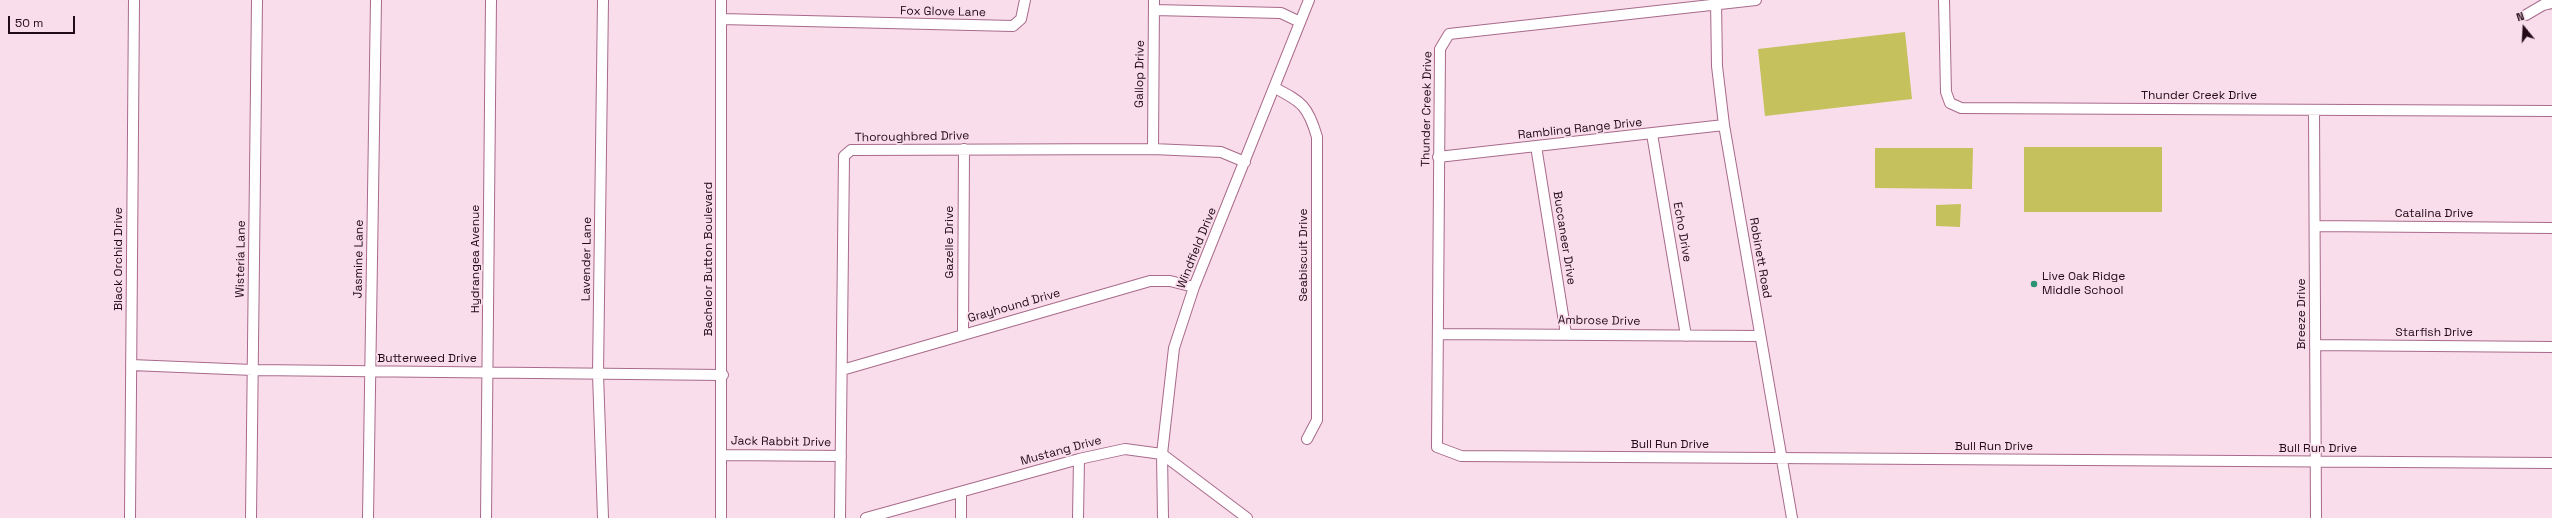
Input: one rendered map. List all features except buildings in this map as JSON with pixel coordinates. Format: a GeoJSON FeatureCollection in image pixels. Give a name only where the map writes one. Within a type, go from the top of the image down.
{"type":"FeatureCollection","features":[{"type":"Feature","properties":{"kind":"street","name":"Black Orchid Drive"},"geometry":{"type":"LineString","coordinates":[[130,518],[134,0]]}},
{"type":"Feature","properties":{"kind":"street","name":"Wisteria Lane"},"geometry":{"type":"LineString","coordinates":[[251,518],[257,0]]}},
{"type":"Feature","properties":{"kind":"street","name":"Jasmine Lane"},"geometry":{"type":"LineString","coordinates":[[368,518],[376,0]]}},
{"type":"Feature","properties":{"kind":"street","name":"Hydrangea Avenue"},"geometry":{"type":"LineString","coordinates":[[486,518],[491,0]]}},
{"type":"Feature","properties":{"kind":"street","name":"Lavender Lane"},"geometry":{"type":"LineString","coordinates":[[603,0],[598,374],[603,518]]}},
{"type":"Feature","properties":{"kind":"street","name":"Bachelor Button Boulevard"},"geometry":{"type":"LineString","coordinates":[[721,0],[723,375],[721,518]]}},
{"type":"Feature","properties":{"kind":"street","name":"Fox Glove Lane"},"geometry":{"type":"LineString","coordinates":[[721,19],[1013,26],[1021,19],[1025,0]]}},
{"type":"Feature","properties":{"kind":"street","name":"Windfield Drive"},"geometry":{"type":"LineString","coordinates":[[1163,518],[1162,454],[1174,348],[1194,287],[1309,0]]}},
{"type":"Feature","properties":{"kind":"street","name":"Thunder Creek Drive"},"geometry":{"type":"LineString","coordinates":[[1437,447],[1440,49],[1449,34],[1716,2],[1756,0]]}},
{"type":"Feature","properties":{"kind":"street","name":"Thunder Creek Drive"},"geometry":{"type":"LineString","coordinates":[[1944,0],[1946,92],[1950,103],[1961,108],[2552,111]]}},
{"type":"Feature","properties":{"kind":"street","name":"Robinett Road"},"geometry":{"type":"LineString","coordinates":[[1716,2],[1717,66],[1724,125],[1792,518]]}},
{"type":"Feature","properties":{"kind":"street"},"geometry":{"type":"LineString","coordinates":[[2526,15],[2543,5],[2552,3]]}},
{"type":"Feature","properties":{"kind":"street"},"geometry":{"type":"LineString","coordinates":[[1154,5],[1281,13],[1300,22]]}},
{"type":"Feature","properties":{"kind":"street","name":"Gallop Drive"},"geometry":{"type":"LineString","coordinates":[[1153,149],[1154,5]]}},
{"type":"Feature","properties":{"kind":"street","name":"Seabiscuit Drive"},"geometry":{"type":"LineString","coordinates":[[1275,88],[1300,101],[1312,120],[1317,137],[1317,420],[1307,439]]}},
{"type":"Feature","properties":{"kind":"street","name":"Breeze Drive"},"geometry":{"type":"LineString","coordinates":[[2314,110],[2316,518]]}},
{"type":"Feature","properties":{"kind":"street","name":"Rambling Range Drive"},"geometry":{"type":"LineString","coordinates":[[1438,157],[1724,125]]}},
{"type":"Feature","properties":{"kind":"street","name":"Echo Drive"},"geometry":{"type":"LineString","coordinates":[[1652,134],[1686,336]]}},
{"type":"Feature","properties":{"kind":"street","name":"Buccaneer Drive"},"geometry":{"type":"LineString","coordinates":[[1536,146],[1566,334]]}},
{"type":"Feature","properties":{"kind":"street","name":"Gazelle Drive"},"geometry":{"type":"LineString","coordinates":[[963,334],[964,149]]}},
{"type":"Feature","properties":{"kind":"street","name":"Thoroughbred Drive"},"geometry":{"type":"LineString","coordinates":[[840,518],[844,156],[851,150],[1153,149],[1221,152],[1245,162]]}},
{"type":"Feature","properties":{"kind":"street","name":"Catalina Drive"},"geometry":{"type":"LineString","coordinates":[[2315,226],[2552,228]]}},
{"type":"Feature","properties":{"kind":"street","name":"Grayhound Drive"},"geometry":{"type":"LineString","coordinates":[[842,370],[1150,281],[1170,281],[1194,287]]}},
{"type":"Feature","properties":{"kind":"street","name":"Ambrose Drive"},"geometry":{"type":"LineString","coordinates":[[1438,334],[1760,336]]}},
{"type":"Feature","properties":{"kind":"street","name":"Starfish Drive"},"geometry":{"type":"LineString","coordinates":[[2315,345],[2552,347]]}},
{"type":"Feature","properties":{"kind":"street","name":"Butterweed Drive"},"geometry":{"type":"LineString","coordinates":[[131,366],[253,370],[723,375]]}},
{"type":"Feature","properties":{"kind":"street","name":"Bull Run Drive"},"geometry":{"type":"LineString","coordinates":[[1437,447],[1461,456],[2552,463]]}},
{"type":"Feature","properties":{"kind":"street","name":"Mustang Drive"},"geometry":{"type":"LineString","coordinates":[[866,518],[1079,459],[1125,448],[1162,454],[1247,518]]}},
{"type":"Feature","properties":{"kind":"street","name":"Jack Rabbit Drive"},"geometry":{"type":"LineString","coordinates":[[722,455],[841,456]]}},
{"type":"Feature","properties":{"kind":"street"},"geometry":{"type":"LineString","coordinates":[[1078,518],[1079,459]]}},
{"type":"Feature","properties":{"kind":"street"},"geometry":{"type":"LineString","coordinates":[[960,518],[961,492]]}},
{"type":"Feature","properties":{"kind":"shaded area"},"geometry":{"type":"Polygon","coordinates":[[[1905,32],[1912,99],[1765,116],[1758,49],[1905,32]]]}},
{"type":"Feature","properties":{"kind":"shaded area"},"geometry":{"type":"Polygon","coordinates":[[[2024,147],[2162,147],[2162,212],[2024,212],[2024,147]]]}},
{"type":"Feature","properties":{"kind":"shaded area"},"geometry":{"type":"Polygon","coordinates":[[[1875,148],[1973,148],[1972,189],[1875,188],[1875,148]]]}},
{"type":"Feature","properties":{"kind":"shaded area"},"geometry":{"type":"Polygon","coordinates":[[[1961,204],[1960,227],[1936,226],[1936,205],[1961,204]]]}},
{"type":"Feature","properties":{"kind":"place","name":"Live Oak Ridge Middle School"},"geometry":{"type":"Point","coordinates":[2034,284]}}]}
